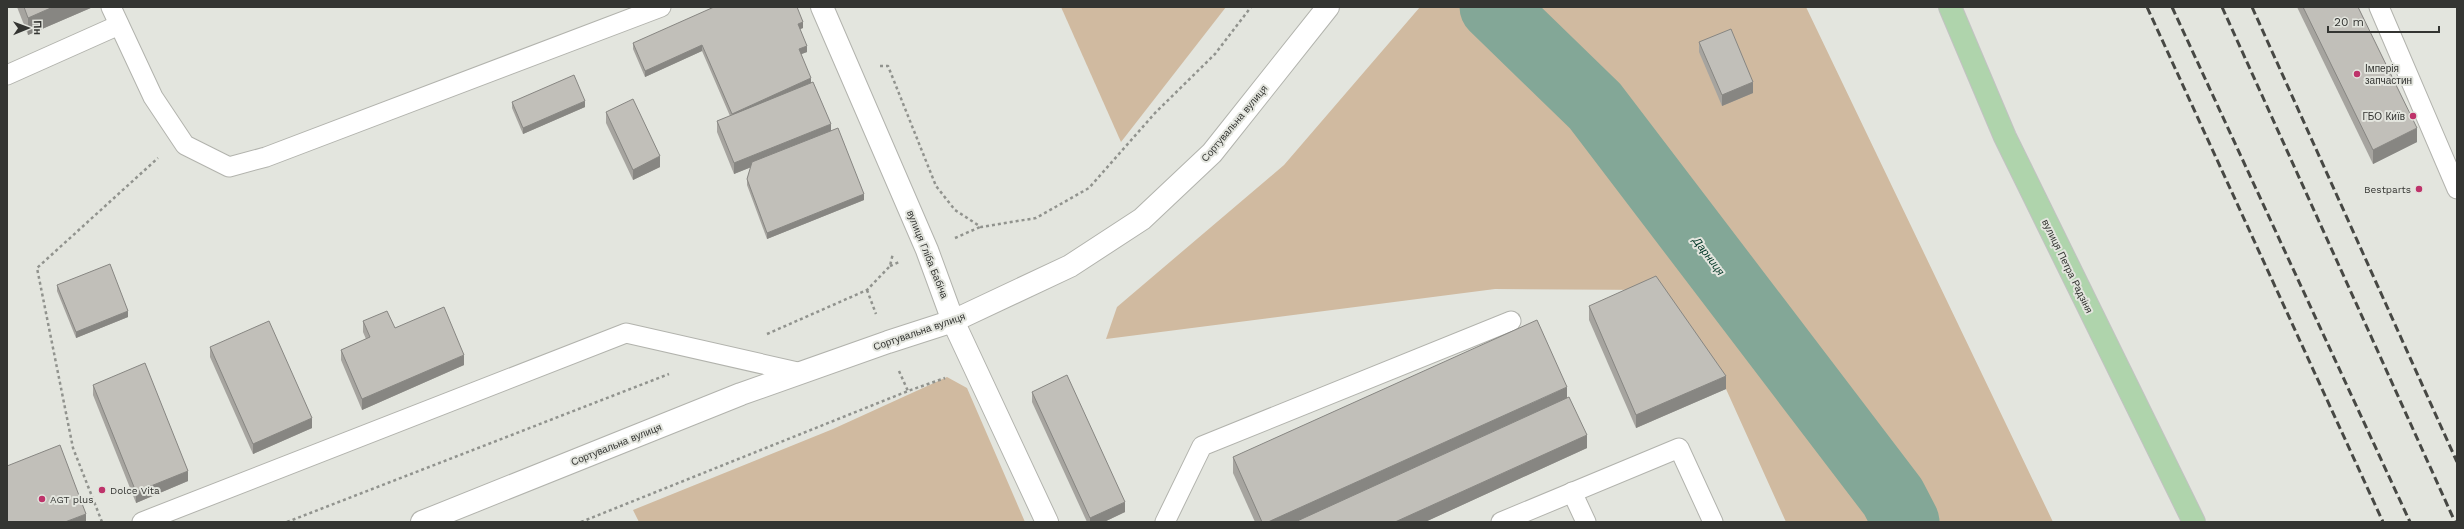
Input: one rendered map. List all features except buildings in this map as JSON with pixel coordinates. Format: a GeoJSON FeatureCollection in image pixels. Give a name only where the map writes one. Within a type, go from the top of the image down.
{"type":"FeatureCollection","features":[{"type":"Feature","properties":{"kind":"main road","name":"вулиця Петра Радзіня"},"geometry":{"type":"LineString","coordinates":[[1950,7],[2005,137],[2194,522]]}},
{"type":"Feature","properties":{"kind":"street","name":"вулиця Гліба Бабіча"},"geometry":{"type":"LineString","coordinates":[[822,7],[927,250],[953,321],[1047,522]]}},
{"type":"Feature","properties":{"kind":"street","name":"Сортувальна вулиця"},"geometry":{"type":"LineString","coordinates":[[422,522],[741,394],[888,342],[953,321],[1070,266],[1142,219],[1212,153],[1322,15]]}},
{"type":"Feature","properties":{"kind":"lane"},"geometry":{"type":"LineString","coordinates":[[111,7],[154,97],[185,145],[229,167],[266,156],[661,7]]}},
{"type":"Feature","properties":{"kind":"lane"},"geometry":{"type":"LineString","coordinates":[[2379,7],[2457,189]]}},
{"type":"Feature","properties":{"kind":"lane"},"geometry":{"type":"LineString","coordinates":[[8,71],[120,25]]}},
{"type":"Feature","properties":{"kind":"lane"},"geometry":{"type":"LineString","coordinates":[[1165,522],[1202,446],[1512,321]]}},
{"type":"Feature","properties":{"kind":"lane"},"geometry":{"type":"LineString","coordinates":[[142,522],[626,333],[802,373]]}},
{"type":"Feature","properties":{"kind":"lane"},"geometry":{"type":"LineString","coordinates":[[1501,522],[1678,448],[1713,522]]}},
{"type":"Feature","properties":{"kind":"lane"},"geometry":{"type":"LineString","coordinates":[[1572,492],[1586,522]]}},
{"type":"Feature","properties":{"kind":"path"},"geometry":{"type":"LineString","coordinates":[[848,67],[888,66],[936,186],[955,210],[981,227],[1036,218],[1089,188],[1155,113],[1215,54],[1251,7]]}},
{"type":"Feature","properties":{"kind":"path"},"geometry":{"type":"LineString","coordinates":[[102,522],[72,448],[37,268],[181,138]]}},
{"type":"Feature","properties":{"kind":"path"},"geometry":{"type":"LineString","coordinates":[[720,354],[867,290],[890,266],[894,247]]}},
{"type":"Feature","properties":{"kind":"path"},"geometry":{"type":"LineString","coordinates":[[581,522],[908,391],[975,368]]}},
{"type":"Feature","properties":{"kind":"path"},"geometry":{"type":"LineString","coordinates":[[287,522],[675,372]]}},
{"type":"Feature","properties":{"kind":"shaded area"},"geometry":{"type":"Polygon","coordinates":[[[1061,7],[1226,7],[1121,142],[1061,7]]]}},
{"type":"Feature","properties":{"kind":"shaded area"},"geometry":{"type":"Polygon","coordinates":[[[1420,7],[1806,7],[2053,522],[1786,522],[1726,389],[1656,290],[1495,289],[1106,339],[1117,307],[1284,165],[1420,7]]]}},
{"type":"Feature","properties":{"kind":"shaded area"},"geometry":{"type":"Polygon","coordinates":[[[947,377],[967,388],[1025,522],[639,522],[633,510],[833,429],[947,377]]]}},
{"type":"Feature","properties":{"kind":"waterway","name":"Дарниця"},"geometry":{"type":"LineString","coordinates":[[1493,7],[1595,106],[1893,497],[1906,522]]}},
{"type":"Feature","properties":{"kind":"railway"},"geometry":{"type":"LineString","coordinates":[[2147,7],[2383,522]]}},
{"type":"Feature","properties":{"kind":"railway"},"geometry":{"type":"LineString","coordinates":[[2172,7],[2410,522]]}},
{"type":"Feature","properties":{"kind":"railway"},"geometry":{"type":"LineString","coordinates":[[2222,7],[2455,522]]}},
{"type":"Feature","properties":{"kind":"railway"},"geometry":{"type":"LineString","coordinates":[[2252,7],[2457,462]]}},
{"type":"Feature","properties":{"kind":"place","name":"Імперія запчастин"},"geometry":{"type":"Point","coordinates":[2357,74]}},
{"type":"Feature","properties":{"kind":"place","name":"ГБО Київ"},"geometry":{"type":"Point","coordinates":[2413,116]}},
{"type":"Feature","properties":{"kind":"place","name":"Bestparts"},"geometry":{"type":"Point","coordinates":[2419,189]}},
{"type":"Feature","properties":{"kind":"place","name":"Dolce Vita"},"geometry":{"type":"Point","coordinates":[102,490]}},
{"type":"Feature","properties":{"kind":"place","name":"AGT plus"},"geometry":{"type":"Point","coordinates":[42,499]}}]}
